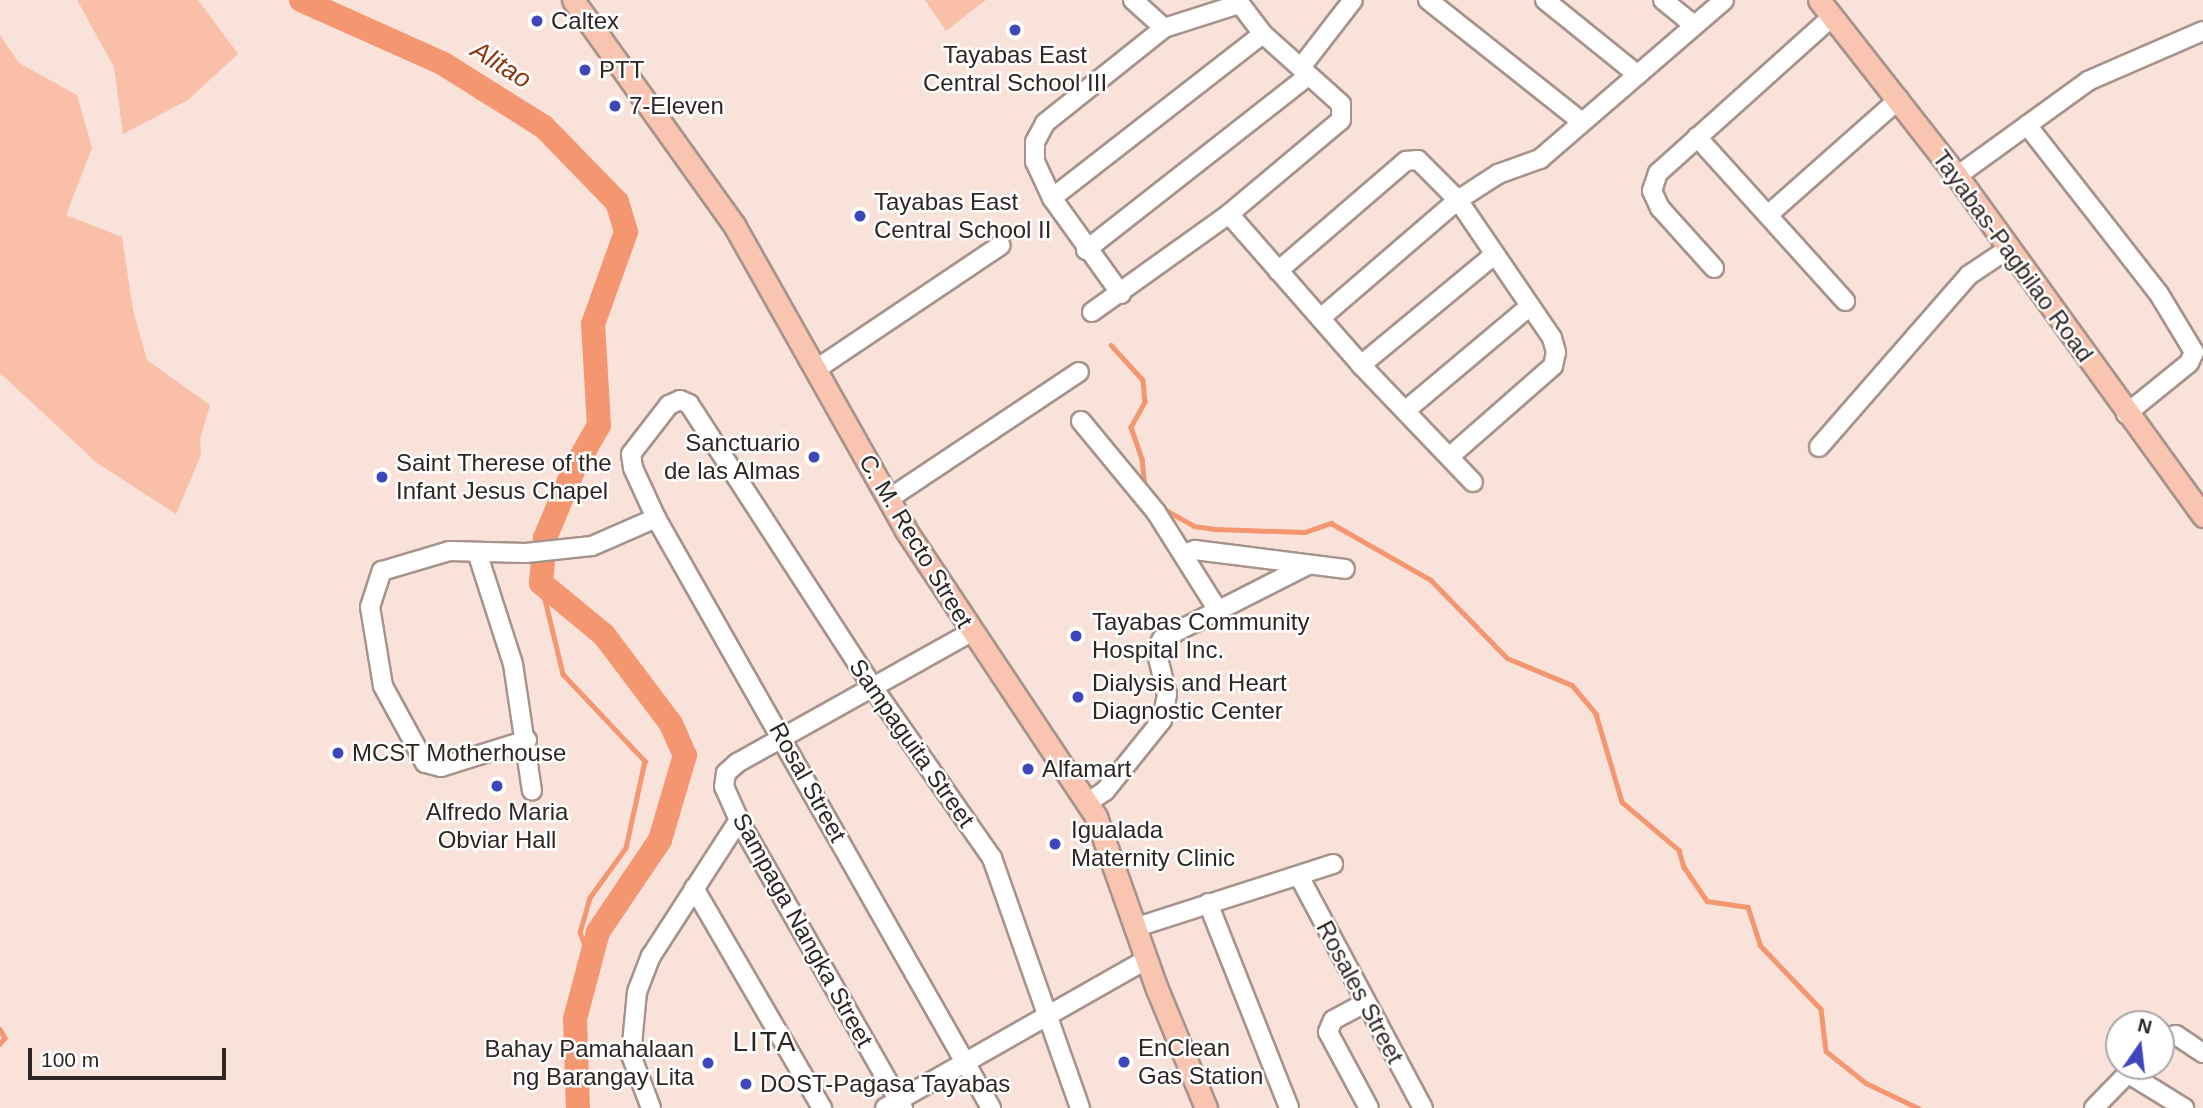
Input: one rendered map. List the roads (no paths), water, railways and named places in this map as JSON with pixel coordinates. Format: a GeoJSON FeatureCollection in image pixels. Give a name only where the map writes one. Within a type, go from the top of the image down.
{"type":"FeatureCollection","features":[{"type":"Feature","properties":{"kind":"main road","name":"C. M. Recto Street"},"geometry":{"type":"LineString","coordinates":[[573,0],[734,225],[818,368],[905,529],[1096,817],[1137,927],[1146,960],[1206,1108]]}},
{"type":"Feature","properties":{"kind":"main road","name":"Tayabas-Pagbilao Road"},"geometry":{"type":"LineString","coordinates":[[1826,8],[1899,99],[2126,414],[2203,516]]}},
{"type":"Feature","properties":{"kind":"street"},"geometry":{"type":"LineString","coordinates":[[1133,0],[1164,28]]}},
{"type":"Feature","properties":{"kind":"street"},"geometry":{"type":"LineString","coordinates":[[1086,250],[1305,71],[1353,0]]}},
{"type":"Feature","properties":{"kind":"street"},"geometry":{"type":"LineString","coordinates":[[1428,0],[1582,122]]}},
{"type":"Feature","properties":{"kind":"street"},"geometry":{"type":"LineString","coordinates":[[1545,0],[1638,75]]}},
{"type":"Feature","properties":{"kind":"street"},"geometry":{"type":"LineString","coordinates":[[1663,0],[1695,25]]}},
{"type":"Feature","properties":{"kind":"street"},"geometry":{"type":"LineString","coordinates":[[1323,316],[1458,200],[1497,174],[1540,159],[1724,0]]}},
{"type":"Feature","properties":{"kind":"street"},"geometry":{"type":"LineString","coordinates":[[1092,312],[1121,294],[1229,215],[1341,120],[1341,104],[1263,34],[1238,2],[1164,28],[1045,123],[1035,142],[1035,162],[1052,198],[1086,250],[1121,294]]}},
{"type":"Feature","properties":{"kind":"street"},"geometry":{"type":"LineString","coordinates":[[1714,268],[1660,208],[1652,191],[1658,173],[1826,8]]}},
{"type":"Feature","properties":{"kind":"street"},"geometry":{"type":"LineString","coordinates":[[1956,176],[2088,80],[2203,31]]}},
{"type":"Feature","properties":{"kind":"street"},"geometry":{"type":"LineString","coordinates":[[1052,198],[1263,34]]}},
{"type":"Feature","properties":{"kind":"street"},"geometry":{"type":"LineString","coordinates":[[1768,215],[1899,99]]}},
{"type":"Feature","properties":{"kind":"street"},"geometry":{"type":"LineString","coordinates":[[2027,125],[2159,294],[2194,352],[2189,363],[2126,414]]}},
{"type":"Feature","properties":{"kind":"street"},"geometry":{"type":"LineString","coordinates":[[1697,137],[1845,301]]}},
{"type":"Feature","properties":{"kind":"street"},"geometry":{"type":"LineString","coordinates":[[1278,271],[1406,161],[1418,160],[1458,200],[1552,338],[1553,366],[1450,457]]}},
{"type":"Feature","properties":{"kind":"street"},"geometry":{"type":"LineString","coordinates":[[1229,215],[1278,271],[1323,316],[1361,365],[1473,482]]}},
{"type":"Feature","properties":{"kind":"street"},"geometry":{"type":"LineString","coordinates":[[818,368],[1001,245]]}},
{"type":"Feature","properties":{"kind":"street"},"geometry":{"type":"LineString","coordinates":[[1819,447],[1969,275],[2008,249]]}},
{"type":"Feature","properties":{"kind":"street"},"geometry":{"type":"LineString","coordinates":[[1361,365],[1494,254]]}},
{"type":"Feature","properties":{"kind":"street"},"geometry":{"type":"LineString","coordinates":[[1405,411],[1530,306]]}},
{"type":"Feature","properties":{"kind":"street"},"geometry":{"type":"LineString","coordinates":[[890,498],[1079,372]]}},
{"type":"Feature","properties":{"kind":"street","name":"Sampaguita Street"},"geometry":{"type":"LineString","coordinates":[[631,454],[669,405],[680,400],[689,404],[872,686],[992,858],[1080,1108]]}},
{"type":"Feature","properties":{"kind":"street"},"geometry":{"type":"LineString","coordinates":[[1081,421],[1184,554],[1217,609]]}},
{"type":"Feature","properties":{"kind":"street","name":"Rosal Street"},"geometry":{"type":"LineString","coordinates":[[631,454],[656,518],[783,737],[991,1108]]}},
{"type":"Feature","properties":{"kind":"street"},"geometry":{"type":"LineString","coordinates":[[527,740],[432,767],[425,763],[383,686],[370,607],[382,571],[449,551],[526,553],[592,546],[656,518]]}},
{"type":"Feature","properties":{"kind":"street"},"geometry":{"type":"LineString","coordinates":[[1184,554],[1195,550],[1345,569]]}},
{"type":"Feature","properties":{"kind":"street"},"geometry":{"type":"LineString","coordinates":[[477,552],[513,664],[527,740],[532,791]]}},
{"type":"Feature","properties":{"kind":"street"},"geometry":{"type":"LineString","coordinates":[[1087,803],[1105,790],[1162,720],[1167,694],[1156,650],[1162,639],[1308,565]]}},
{"type":"Feature","properties":{"kind":"street"},"geometry":{"type":"LineString","coordinates":[[783,737],[971,632]]}},
{"type":"Feature","properties":{"kind":"street","name":"Sampaga Nangka Street"},"geometry":{"type":"LineString","coordinates":[[783,737],[737,762],[726,773],[724,787],[739,820],[896,1105]]}},
{"type":"Feature","properties":{"kind":"street"},"geometry":{"type":"LineString","coordinates":[[651,1108],[631,1055],[636,992],[651,956],[739,820]]}},
{"type":"Feature","properties":{"kind":"street"},"geometry":{"type":"LineString","coordinates":[[1137,927],[1333,864]]}},
{"type":"Feature","properties":{"kind":"street","name":"Rosales Street"},"geometry":{"type":"LineString","coordinates":[[1299,876],[1423,1108]]}},
{"type":"Feature","properties":{"kind":"street"},"geometry":{"type":"LineString","coordinates":[[695,888],[822,1108]]}},
{"type":"Feature","properties":{"kind":"street"},"geometry":{"type":"LineString","coordinates":[[1208,903],[1289,1108]]}},
{"type":"Feature","properties":{"kind":"street"},"geometry":{"type":"LineString","coordinates":[[896,1105],[965,1062],[1146,960]]}},
{"type":"Feature","properties":{"kind":"street"},"geometry":{"type":"LineString","coordinates":[[1365,1003],[1333,1020],[1328,1032],[1369,1108]]}},
{"type":"Feature","properties":{"kind":"street"},"geometry":{"type":"LineString","coordinates":[[2175,1035],[2203,1053]]}},
{"type":"Feature","properties":{"kind":"street"},"geometry":{"type":"LineString","coordinates":[[2094,1108],[2122,1080]]}},
{"type":"Feature","properties":{"kind":"street"},"geometry":{"type":"LineString","coordinates":[[2146,1080],[2184,1108]]}},
{"type":"Feature","properties":{"kind":"waterway"},"geometry":{"type":"LineString","coordinates":[[301,0],[442,63],[544,127],[617,202],[626,232],[593,324],[599,425],[573,471],[545,538],[541,583],[604,635],[671,724],[685,755],[660,840],[598,932],[575,1019],[578,1108]]}},
{"type":"Feature","properties":{"kind":"waterway"},"geometry":{"type":"LineString","coordinates":[[1111,345],[1143,380],[1145,402],[1131,427],[1142,459],[1145,490]]}},
{"type":"Feature","properties":{"kind":"waterway"},"geometry":{"type":"LineString","coordinates":[[1162,508],[1194,526],[1215,529],[1305,532],[1331,523],[1431,580],[1507,658],[1572,685],[1596,714],[1622,802],[1679,850],[1684,867],[1707,901],[1748,907],[1760,945],[1821,1009],[1826,1051],[1866,1083],[1918,1108]]}},
{"type":"Feature","properties":{"kind":"waterway"},"geometry":{"type":"LineString","coordinates":[[541,583],[563,674],[645,761],[626,848],[590,898],[580,932],[591,960]]}},
{"type":"Feature","properties":{"kind":"waterway"},"geometry":{"type":"LineString","coordinates":[[0,1029],[5,1038],[0,1044]]}},
{"type":"Feature","properties":{"kind":"place","name":"Caltex"},"geometry":{"type":"Point","coordinates":[537,21]}},
{"type":"Feature","properties":{"kind":"place","name":"Tayabas East Central School III"},"geometry":{"type":"Point","coordinates":[1015,30]}},
{"type":"Feature","properties":{"kind":"place","name":"PTT"},"geometry":{"type":"Point","coordinates":[585,70]}},
{"type":"Feature","properties":{"kind":"place","name":"7-Eleven"},"geometry":{"type":"Point","coordinates":[615,106]}},
{"type":"Feature","properties":{"kind":"place","name":"Tayabas East Central School II"},"geometry":{"type":"Point","coordinates":[860,216]}},
{"type":"Feature","properties":{"kind":"place","name":"Sanctuario de las Almas"},"geometry":{"type":"Point","coordinates":[814,457]}},
{"type":"Feature","properties":{"kind":"place","name":"Saint Therese of the Infant Jesus Chapel"},"geometry":{"type":"Point","coordinates":[382,477]}},
{"type":"Feature","properties":{"kind":"place","name":"Tayabas Community Hospital Inc."},"geometry":{"type":"Point","coordinates":[1076,636]}},
{"type":"Feature","properties":{"kind":"place","name":"Dialysis and Heart Diagnostic Center"},"geometry":{"type":"Point","coordinates":[1078,697]}},
{"type":"Feature","properties":{"kind":"place","name":"MCST Motherhouse"},"geometry":{"type":"Point","coordinates":[338,753]}},
{"type":"Feature","properties":{"kind":"place","name":"Alfamart"},"geometry":{"type":"Point","coordinates":[1028,769]}},
{"type":"Feature","properties":{"kind":"place","name":"Alfredo Maria Obviar Hall"},"geometry":{"type":"Point","coordinates":[497,786]}},
{"type":"Feature","properties":{"kind":"place","name":"Igualada Maternity Clinic"},"geometry":{"type":"Point","coordinates":[1055,844]}},
{"type":"Feature","properties":{"kind":"place","name":"EnClean Gas Station"},"geometry":{"type":"Point","coordinates":[1124,1062]}},
{"type":"Feature","properties":{"kind":"place","name":"Bahay Pamahalaan ng Barangay Lita"},"geometry":{"type":"Point","coordinates":[708,1063]}},
{"type":"Feature","properties":{"kind":"place","name":"DOST-Pagasa Tayabas"},"geometry":{"type":"Point","coordinates":[746,1084]}},
{"type":"Feature","properties":{"kind":"district","name":"LITA"},"geometry":{"type":"Point","coordinates":[765,1042]}},
{"type":"Feature","properties":{"kind":"water label","name":"Alitao"},"geometry":{"type":"Point","coordinates":[501,65]}}]}
